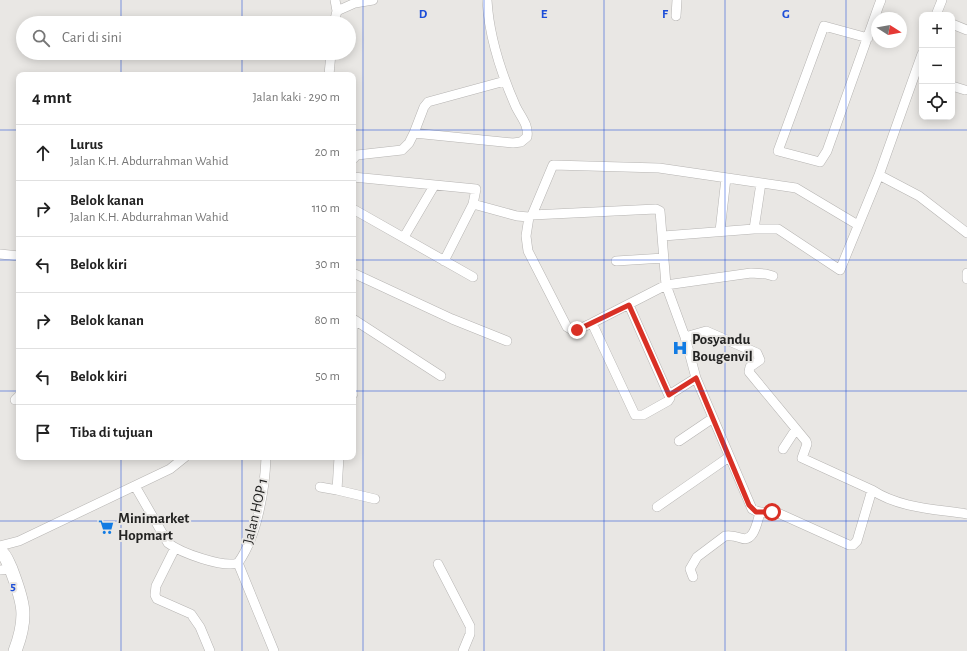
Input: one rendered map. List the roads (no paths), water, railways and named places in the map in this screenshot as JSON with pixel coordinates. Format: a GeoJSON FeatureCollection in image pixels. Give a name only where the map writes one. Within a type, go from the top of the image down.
{"type":"FeatureCollection","features":[{"type":"Feature","properties":{"kind":"street"},"geometry":{"type":"LineString","coordinates":[[335,0],[335,16]]}},
{"type":"Feature","properties":{"kind":"street"},"geometry":{"type":"LineString","coordinates":[[336,11],[355,3],[373,0]]}},
{"type":"Feature","properties":{"kind":"street"},"geometry":{"type":"LineString","coordinates":[[414,133],[521,142],[527,138],[528,131],[505,81],[491,32],[487,0]]}},
{"type":"Feature","properties":{"kind":"street"},"geometry":{"type":"LineString","coordinates":[[676,16],[677,0]]}},
{"type":"Feature","properties":{"kind":"street"},"geometry":{"type":"LineString","coordinates":[[868,38],[824,26],[778,151],[820,162],[827,151],[868,38],[881,0]]}},
{"type":"Feature","properties":{"kind":"street"},"geometry":{"type":"LineString","coordinates":[[937,12],[942,0]]}},
{"type":"Feature","properties":{"kind":"street"},"geometry":{"type":"LineString","coordinates":[[955,25],[967,30]]}},
{"type":"Feature","properties":{"kind":"street"},"geometry":{"type":"LineString","coordinates":[[329,72],[330,60]]}},
{"type":"Feature","properties":{"kind":"street"},"geometry":{"type":"LineString","coordinates":[[663,236],[720,231],[778,229],[840,270],[918,75]]}},
{"type":"Feature","properties":{"kind":"street"},"geometry":{"type":"LineString","coordinates":[[356,156],[402,150],[409,143],[424,107],[428,102],[505,81]]}},
{"type":"Feature","properties":{"kind":"street"},"geometry":{"type":"LineString","coordinates":[[955,87],[965,90]]}},
{"type":"Feature","properties":{"kind":"street"},"geometry":{"type":"LineString","coordinates":[[773,276],[751,273],[666,285],[629,305],[574,331],[567,327],[528,250],[526,236],[530,216],[553,165],[659,168],[798,188],[858,224]]}},
{"type":"Feature","properties":{"kind":"street"},"geometry":{"type":"LineString","coordinates":[[879,175],[919,196],[967,233]]}},
{"type":"Feature","properties":{"kind":"street"},"geometry":{"type":"LineString","coordinates":[[356,177],[434,186],[475,188],[477,192],[473,204],[444,261]]}},
{"type":"Feature","properties":{"kind":"street"},"geometry":{"type":"LineString","coordinates":[[720,231],[726,178]]}},
{"type":"Feature","properties":{"kind":"street"},"geometry":{"type":"LineString","coordinates":[[754,229],[761,183]]}},
{"type":"Feature","properties":{"kind":"street"},"geometry":{"type":"LineString","coordinates":[[404,237],[434,186]]}},
{"type":"Feature","properties":{"kind":"street"},"geometry":{"type":"LineString","coordinates":[[473,204],[517,216],[656,209],[661,213],[666,285],[685,337],[696,378],[752,509],[760,513],[772,512],[778,514],[849,546],[853,546],[857,540],[872,490]]}},
{"type":"Feature","properties":{"kind":"street"},"geometry":{"type":"LineString","coordinates":[[356,211],[473,278]]}},
{"type":"Feature","properties":{"kind":"street"},"geometry":{"type":"LineString","coordinates":[[0,254],[16,256]]}},
{"type":"Feature","properties":{"kind":"street"},"geometry":{"type":"LineString","coordinates":[[616,261],[664,258]]}},
{"type":"Feature","properties":{"kind":"street"},"geometry":{"type":"LineString","coordinates":[[967,273],[967,279]]}},
{"type":"Feature","properties":{"kind":"street"},"geometry":{"type":"LineString","coordinates":[[356,274],[456,321],[507,341]]}},
{"type":"Feature","properties":{"kind":"street"},"geometry":{"type":"LineString","coordinates":[[592,323],[635,415],[643,415],[668,401],[669,395],[629,305]]}},
{"type":"Feature","properties":{"kind":"street"},"geometry":{"type":"LineString","coordinates":[[356,321],[441,376]]}},
{"type":"Feature","properties":{"kind":"street"},"geometry":{"type":"LineString","coordinates":[[685,337],[706,331],[757,353],[760,360],[750,367],[749,372],[807,444],[802,456],[803,460],[883,496],[908,504],[967,514]]}},
{"type":"Feature","properties":{"kind":"street"},"geometry":{"type":"LineString","coordinates":[[669,395],[696,378]]}},
{"type":"Feature","properties":{"kind":"street"},"geometry":{"type":"LineString","coordinates":[[679,441],[713,418]]}},
{"type":"Feature","properties":{"kind":"street"},"geometry":{"type":"LineString","coordinates":[[783,449],[796,429]]}},
{"type":"Feature","properties":{"kind":"street"},"geometry":{"type":"LineString","coordinates":[[657,507],[729,457]]}},
{"type":"Feature","properties":{"kind":"street"},"geometry":{"type":"LineString","coordinates":[[0,546],[19,540],[135,486],[170,469],[182,460]]}},
{"type":"Feature","properties":{"kind":"street","name":"Jalan HOP 1"},"geometry":{"type":"LineString","coordinates":[[238,563],[249,543],[259,506],[266,460]]}},
{"type":"Feature","properties":{"kind":"street"},"geometry":{"type":"LineString","coordinates":[[337,490],[339,460]]}},
{"type":"Feature","properties":{"kind":"street"},"geometry":{"type":"LineString","coordinates":[[135,486],[160,533],[168,543],[175,548],[215,562],[231,565],[238,563],[274,651]]}},
{"type":"Feature","properties":{"kind":"street"},"geometry":{"type":"LineString","coordinates":[[320,487],[375,499]]}},
{"type":"Feature","properties":{"kind":"street"},"geometry":{"type":"LineString","coordinates":[[693,577],[690,569],[697,557],[725,536],[730,535],[743,539],[750,537],[753,533],[760,513]]}},
{"type":"Feature","properties":{"kind":"street"},"geometry":{"type":"LineString","coordinates":[[175,548],[156,586],[155,595],[158,599],[191,614],[200,627],[210,651]]}},
{"type":"Feature","properties":{"kind":"street"},"geometry":{"type":"LineString","coordinates":[[0,551],[7,559],[5,570],[22,600],[24,612],[24,626],[15,651]]}},
{"type":"Feature","properties":{"kind":"street"},"geometry":{"type":"LineString","coordinates":[[438,564],[470,626],[470,634],[463,651]]}},
{"type":"Feature","properties":{"kind":"place","name":"Posyandu Bougenvil"},"geometry":{"type":"Point","coordinates":[680,348]}},
{"type":"Feature","properties":{"kind":"place","name":"Minimarket Hopmart"},"geometry":{"type":"Point","coordinates":[106,527]}}]}
